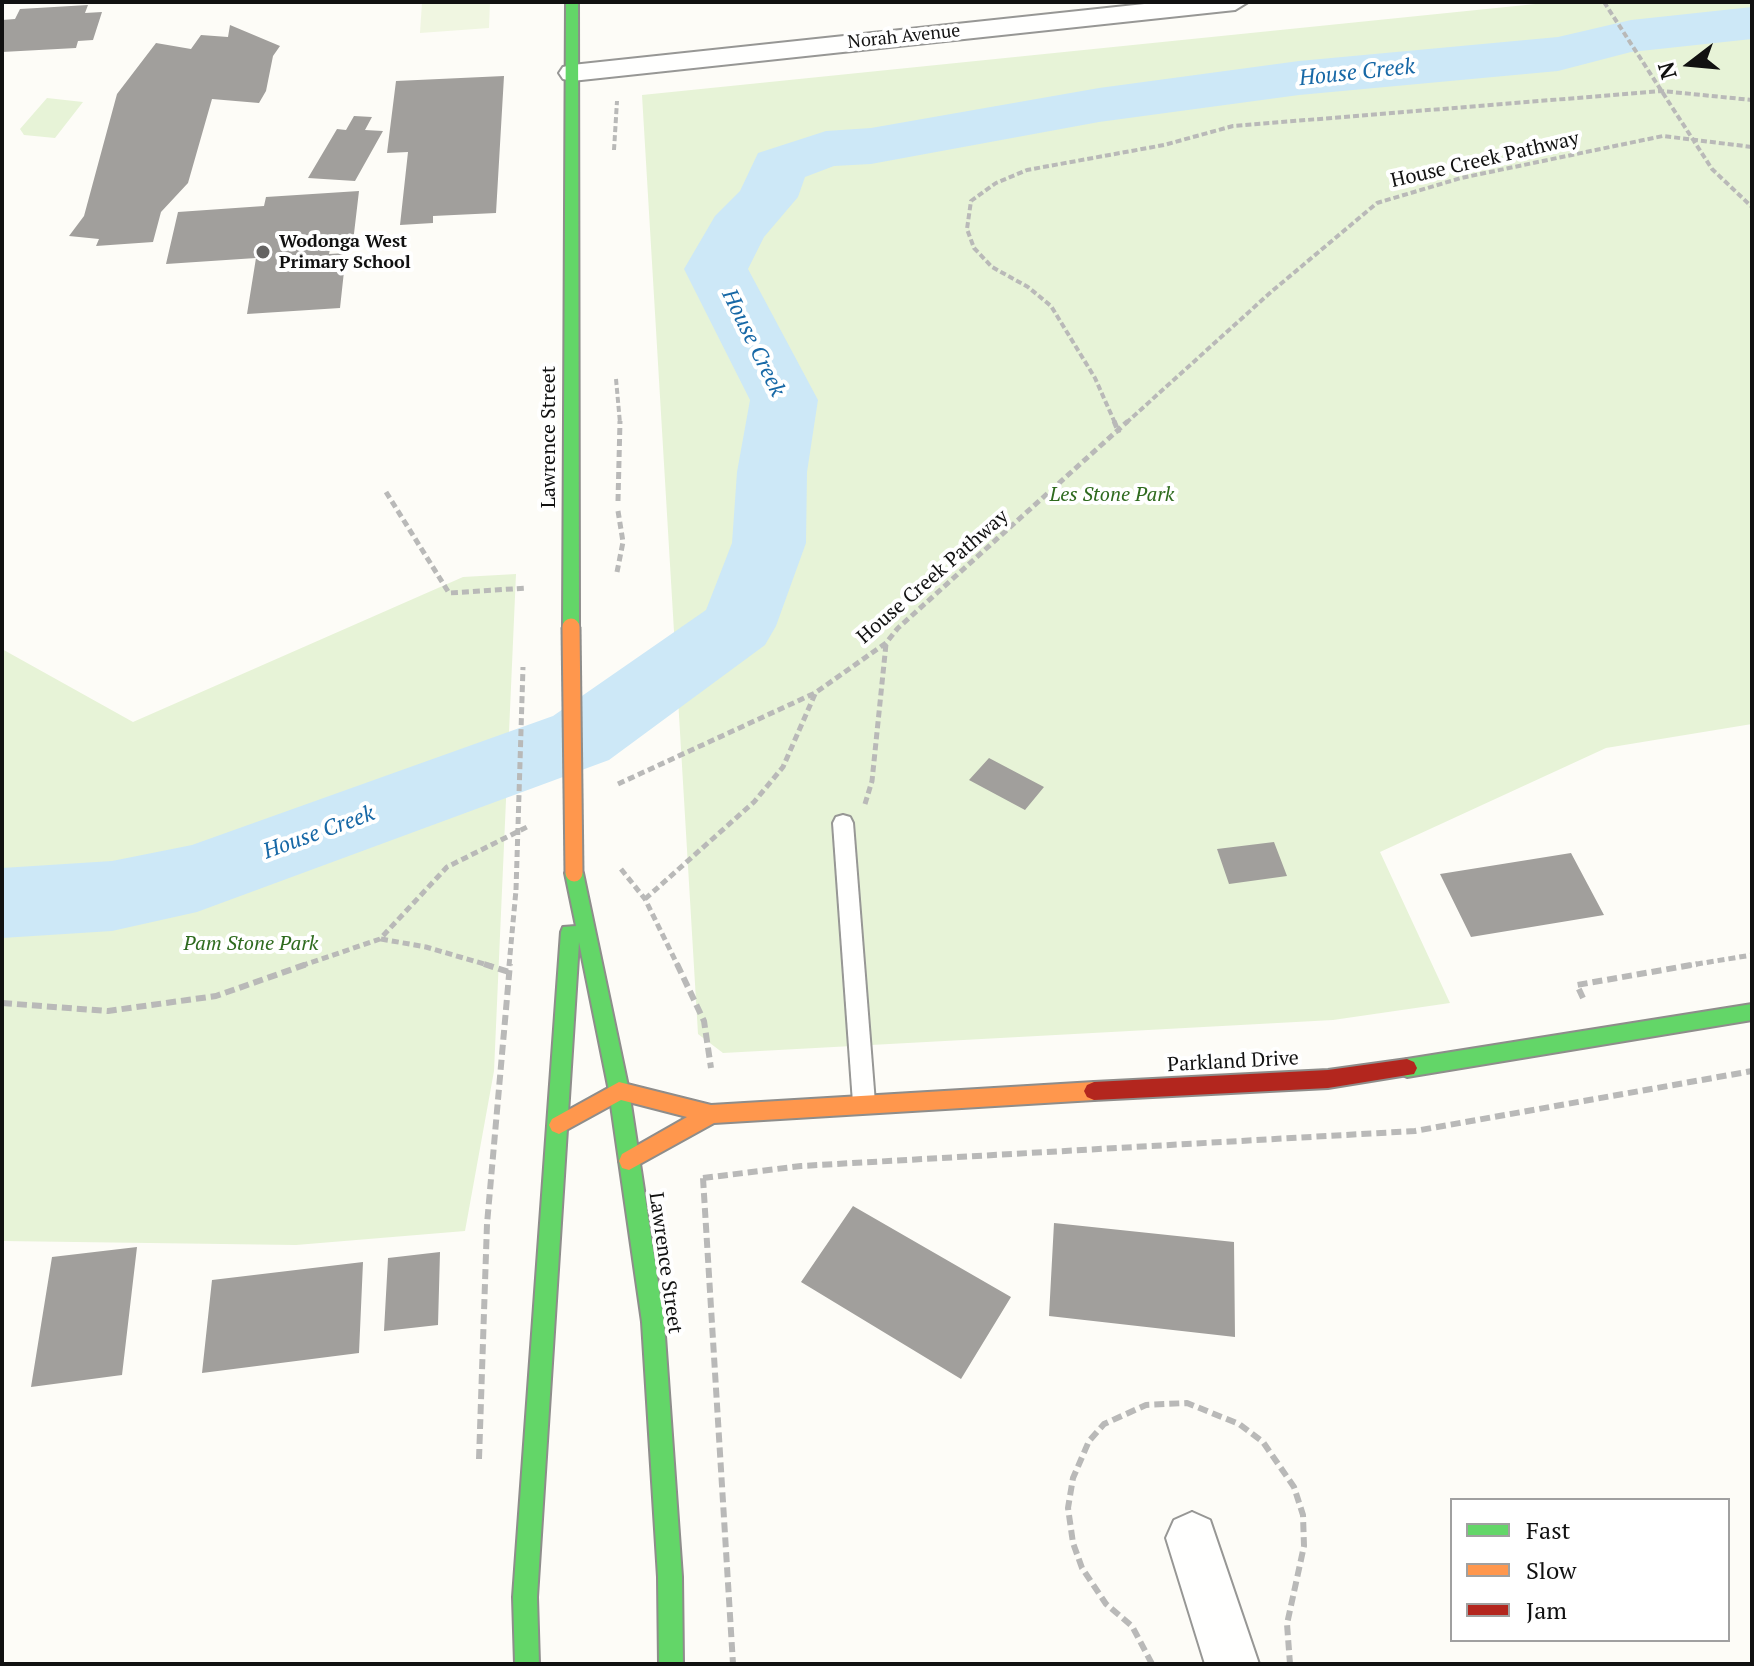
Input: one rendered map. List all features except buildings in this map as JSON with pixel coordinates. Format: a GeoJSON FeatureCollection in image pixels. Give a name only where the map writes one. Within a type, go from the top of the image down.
{"type":"FeatureCollection","features":[{"type":"Feature","properties":{"kind":"main road","name":"Lawrence Street"},"geometry":{"type":"LineString","coordinates":[[527,1664],[525,1597],[574,873],[571,627],[572,2]]}},
{"type":"Feature","properties":{"kind":"main road","name":"Lawrence Street"},"geometry":{"type":"LineString","coordinates":[[574,873],[619,1091],[653,1322],[670,1577],[671,1664]]}},
{"type":"Feature","properties":{"kind":"main road","name":"Parkland Drive"},"geometry":{"type":"LineString","coordinates":[[619,1091],[711,1114],[1328,1079],[1603,1038],[1752,1012]]}},
{"type":"Feature","properties":{"kind":"main road"},"geometry":{"type":"LineString","coordinates":[[559,1125],[619,1091]]}},
{"type":"Feature","properties":{"kind":"main road","name":"Parkland Drive"},"geometry":{"type":"LineString","coordinates":[[629,1161],[711,1114]]}},
{"type":"Feature","properties":{"kind":"street","name":"Norah Avenue"},"geometry":{"type":"LineString","coordinates":[[572,73],[1235,2]]}},
{"type":"Feature","properties":{"kind":"street"},"geometry":{"type":"LineString","coordinates":[[1192,1538],[1232,1664]]}},
{"type":"Feature","properties":{"kind":"lane"},"geometry":{"type":"LineString","coordinates":[[843,823],[864,1103]]}},
{"type":"Feature","properties":{"kind":"path"},"geometry":{"type":"LineString","coordinates":[[1604,2],[1712,169],[1752,207]]}},
{"type":"Feature","properties":{"kind":"path"},"geometry":{"type":"LineString","coordinates":[[1119,433],[1095,378],[1051,306],[1028,287],[992,267],[974,248],[967,229],[971,201],[996,183],[1027,170],[1149,149],[1233,126],[1662,91],[1752,100]]}},
{"type":"Feature","properties":{"kind":"path","name":"House Creek Pathway"},"geometry":{"type":"LineString","coordinates":[[604,791],[815,693],[886,643],[898,628],[1119,433],[1271,292],[1377,203],[1461,178],[1663,136],[1752,147]]}},
{"type":"Feature","properties":{"kind":"path"},"geometry":{"type":"LineString","coordinates":[[386,492],[449,593],[527,588]]}},
{"type":"Feature","properties":{"kind":"path"},"geometry":{"type":"LineString","coordinates":[[843,823],[869,800],[886,643]]}},
{"type":"Feature","properties":{"kind":"path"},"geometry":{"type":"LineString","coordinates":[[479,1462],[487,1224],[516,890],[524,660]]}},
{"type":"Feature","properties":{"kind":"path"},"geometry":{"type":"LineString","coordinates":[[645,899],[754,802],[783,767],[815,693]]}},
{"type":"Feature","properties":{"kind":"path"},"geometry":{"type":"LineString","coordinates":[[2,1003],[108,1011],[216,996],[380,939],[447,867],[534,824]]}},
{"type":"Feature","properties":{"kind":"path"},"geometry":{"type":"LineString","coordinates":[[620,868],[645,899],[704,1021],[712,1073],[711,1114],[703,1178],[733,1664]]}},
{"type":"Feature","properties":{"kind":"path"},"geometry":{"type":"LineString","coordinates":[[380,939],[426,947],[509,972]]}},
{"type":"Feature","properties":{"kind":"path"},"geometry":{"type":"LineString","coordinates":[[1603,1038],[1577,985],[1752,955]]}},
{"type":"Feature","properties":{"kind":"path"},"geometry":{"type":"LineString","coordinates":[[703,1178],[801,1166],[1415,1131],[1752,1071]]}},
{"type":"Feature","properties":{"kind":"green space"},"geometry":{"type":"Polygon","coordinates":[[[422,2],[490,2],[489,28],[420,33],[422,2]]]}},
{"type":"Feature","properties":{"kind":"green space","name":"Les Stone Park"},"geometry":{"type":"Polygon","coordinates":[[[1555,2],[1752,2],[1752,724],[1606,748],[1380,852],[1450,1003],[1333,1020],[723,1053],[698,1034],[642,95],[1555,2]]]}},
{"type":"Feature","properties":{"kind":"green space"},"geometry":{"type":"Polygon","coordinates":[[[47,98],[83,102],[55,138],[24,135],[20,129],[47,98]]]}},
{"type":"Feature","properties":{"kind":"green space","name":"Pam Stone Park"},"geometry":{"type":"Polygon","coordinates":[[[516,574],[494,1071],[465,1231],[296,1245],[2,1241],[2,649],[133,722],[463,577],[516,574]]]}},
{"type":"Feature","properties":{"kind":"waterway","name":"House Creek"},"geometry":{"type":"LineString","coordinates":[[2,903],[13,905],[112,896],[197,878],[581,738],[738,626],[769,543],[772,472],[784,400],[716,269],[737,229],[768,197],[779,166],[826,149],[871,146],[1099,105],[1299,78],[1558,54],[1631,36],[1752,23]]}},
{"type":"Feature","properties":{"kind":"traffic: fast"},"geometry":{"type":"LineString","coordinates":[[571,627],[572,2]]}},
{"type":"Feature","properties":{"kind":"traffic: fast"},"geometry":{"type":"LineString","coordinates":[[574,873],[619,1091],[653,1322],[670,1577],[671,1664]]}},
{"type":"Feature","properties":{"kind":"traffic: fast"},"geometry":{"type":"LineString","coordinates":[[527,1664],[525,1597],[570,932]]}},
{"type":"Feature","properties":{"kind":"traffic: fast"},"geometry":{"type":"LineString","coordinates":[[1407,1068],[1752,1012]]}},
{"type":"Feature","properties":{"kind":"traffic: slow"},"geometry":{"type":"LineString","coordinates":[[571,627],[574,873]]}},
{"type":"Feature","properties":{"kind":"traffic: slow"},"geometry":{"type":"LineString","coordinates":[[559,1125],[619,1091],[711,1114],[1094,1091]]}},
{"type":"Feature","properties":{"kind":"traffic: slow"},"geometry":{"type":"LineString","coordinates":[[629,1161],[711,1114]]}},
{"type":"Feature","properties":{"kind":"traffic: jam"},"geometry":{"type":"LineString","coordinates":[[1094,1091],[1328,1079],[1407,1068]]}},
{"type":"Feature","properties":{"kind":"place","name":"Wodonga West Primary School"},"geometry":{"type":"Point","coordinates":[263,252]}}]}
